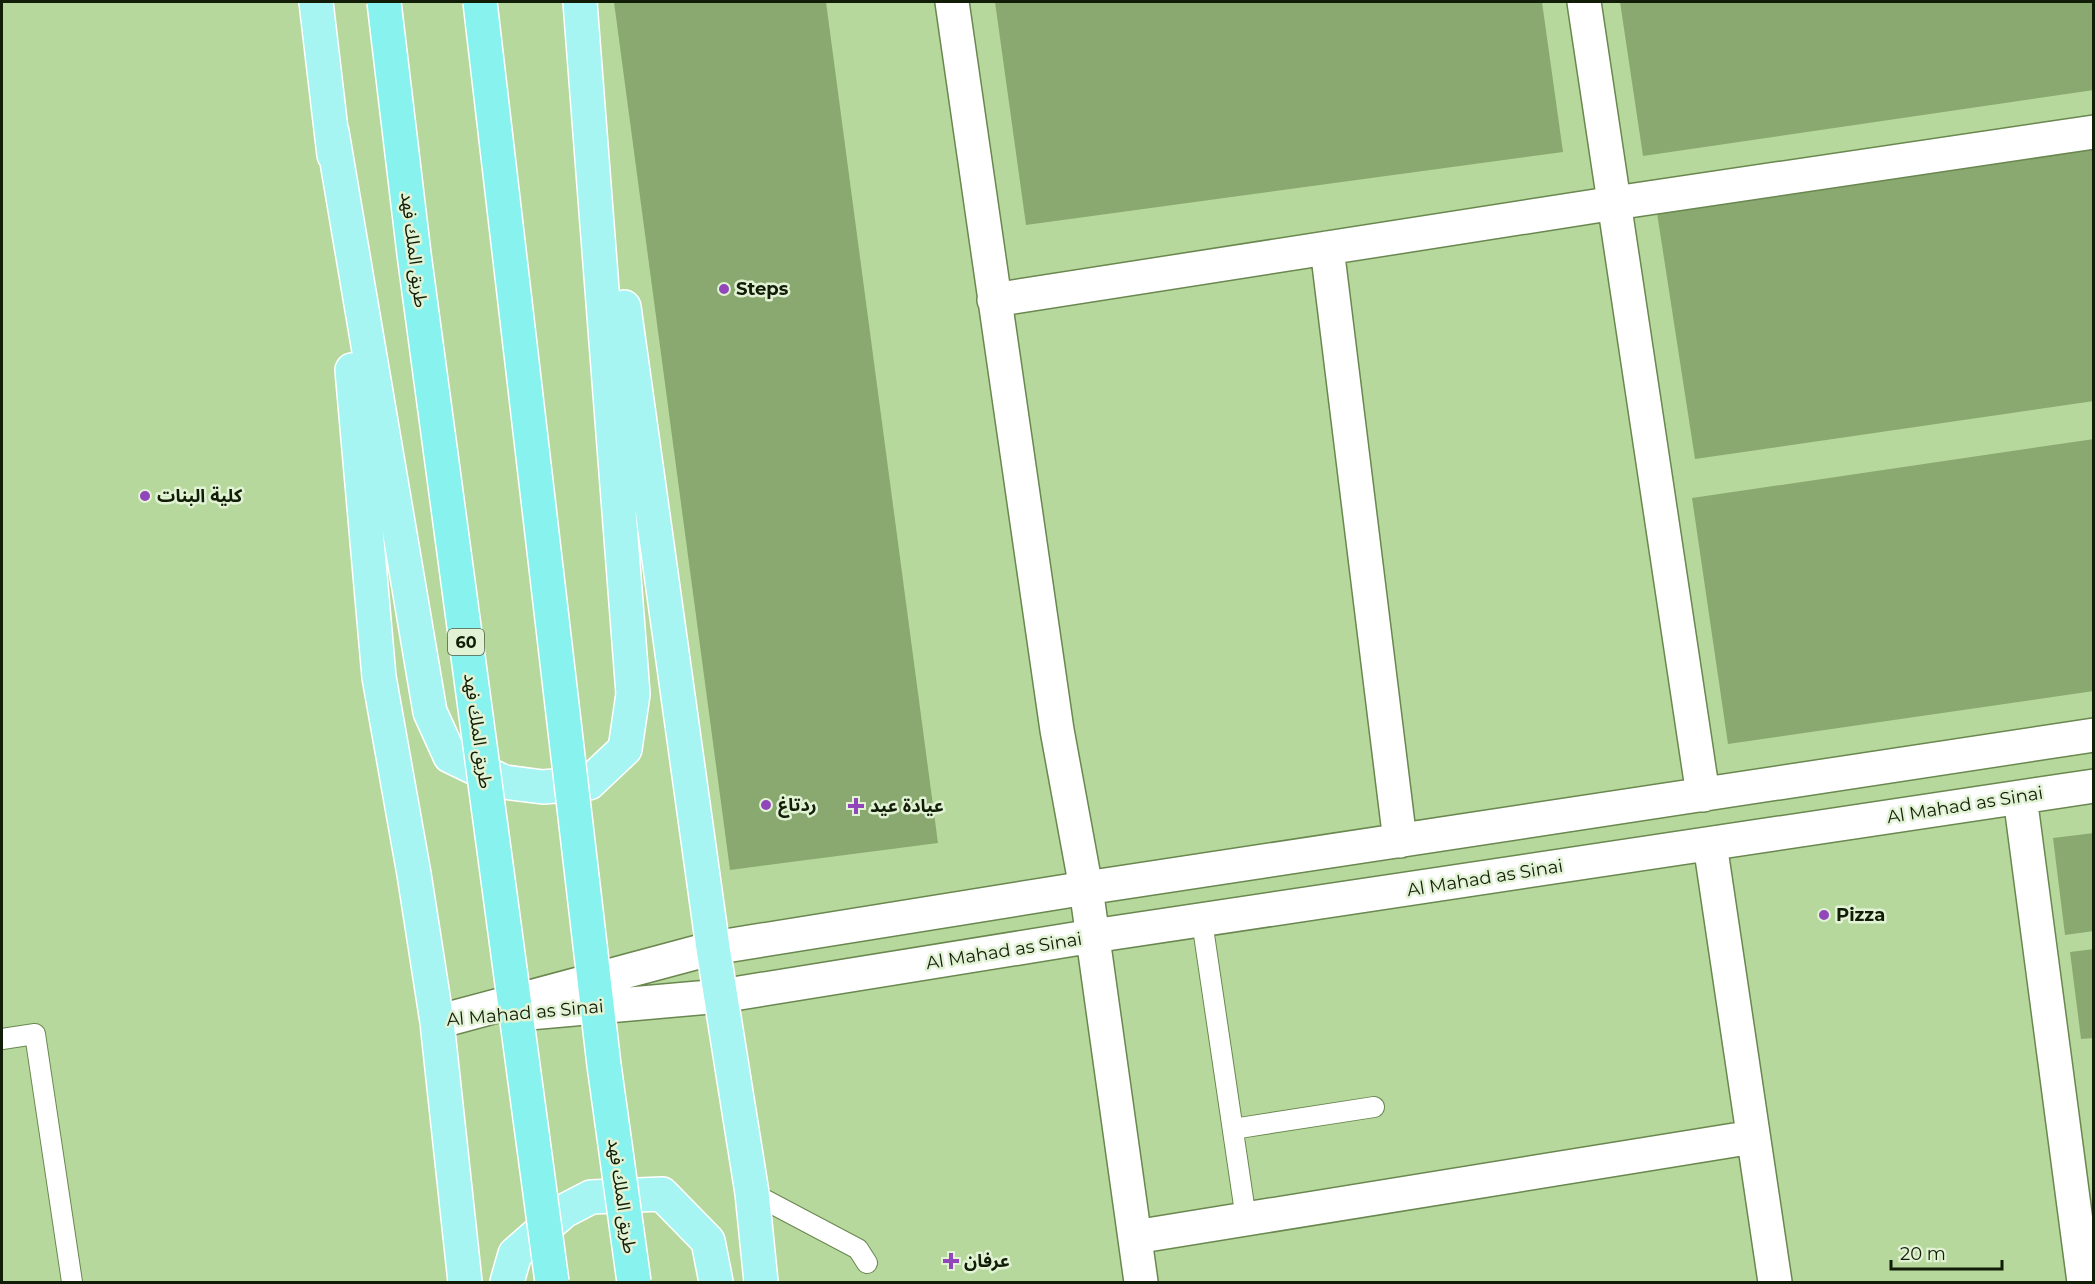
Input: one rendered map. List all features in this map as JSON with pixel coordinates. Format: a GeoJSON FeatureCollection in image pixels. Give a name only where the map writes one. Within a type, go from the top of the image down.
{"type":"FeatureCollection","features":[{"type":"Feature","properties":{"kind":"highway","name":"طريق الملك فهد"},"geometry":{"type":"LineString","coordinates":[[384,2],[416,266],[552,1282]]}},
{"type":"Feature","properties":{"kind":"highway","name":"طريق الملك فهد"},"geometry":{"type":"LineString","coordinates":[[480,2],[602,1053],[634,1282]]}},
{"type":"Feature","properties":{"kind":"main road"},"geometry":{"type":"LineString","coordinates":[[316,2],[332,132],[379,677],[438,1022],[465,1282]]}},
{"type":"Feature","properties":{"kind":"main road"},"geometry":{"type":"LineString","coordinates":[[332,132],[430,712],[450,756],[504,782],[543,787],[589,783],[625,748],[633,694],[580,2]]}},
{"type":"Feature","properties":{"kind":"main road"},"geometry":{"type":"LineString","coordinates":[[580,2],[713,948],[752,1193],[761,1282]]}},
{"type":"Feature","properties":{"kind":"main road"},"geometry":{"type":"LineString","coordinates":[[507,1282],[515,1254],[564,1211],[591,1197],[662,1194],[708,1241],[717,1282]]}},
{"type":"Feature","properties":{"kind":"street"},"geometry":{"type":"LineString","coordinates":[[952,2],[1055,718],[1086,888],[1141,1282]]}},
{"type":"Feature","properties":{"kind":"street"},"geometry":{"type":"LineString","coordinates":[[1584,2],[1703,795]]}},
{"type":"Feature","properties":{"kind":"street"},"geometry":{"type":"LineString","coordinates":[[994,300],[1615,203],[2094,132]]}},
{"type":"Feature","properties":{"kind":"street"},"geometry":{"type":"LineString","coordinates":[[1327,248],[1400,841]]}},
{"type":"Feature","properties":{"kind":"street","name":"Al Mahad as Sinai"},"geometry":{"type":"LineString","coordinates":[[438,1022],[713,948],[1086,888],[2094,735]]}},
{"type":"Feature","properties":{"kind":"street","name":"Al Mahad as Sinai"},"geometry":{"type":"LineString","coordinates":[[438,1022],[721,996],[1093,936],[2094,786]]}},
{"type":"Feature","properties":{"kind":"street"},"geometry":{"type":"LineString","coordinates":[[2020,797],[2084,1282]]}},
{"type":"Feature","properties":{"kind":"street"},"geometry":{"type":"LineString","coordinates":[[1710,844],[1775,1282]]}},
{"type":"Feature","properties":{"kind":"street"},"geometry":{"type":"LineString","coordinates":[[1135,1237],[1753,1137]]}},
{"type":"Feature","properties":{"kind":"lane"},"geometry":{"type":"LineString","coordinates":[[1202,921],[1246,1219]]}},
{"type":"Feature","properties":{"kind":"lane"},"geometry":{"type":"LineString","coordinates":[[2,1039],[35,1034],[72,1282]]}},
{"type":"Feature","properties":{"kind":"lane"},"geometry":{"type":"LineString","coordinates":[[1233,1129],[1374,1107]]}},
{"type":"Feature","properties":{"kind":"lane"},"geometry":{"type":"LineString","coordinates":[[752,1193],[858,1249],[867,1263]]}},
{"type":"Feature","properties":{"kind":"building"},"geometry":{"type":"Polygon","coordinates":[[[614,2],[826,2],[938,843],[730,870],[614,2]]]}},
{"type":"Feature","properties":{"kind":"building"},"geometry":{"type":"Polygon","coordinates":[[[995,2],[1542,2],[1563,152],[1026,225],[995,2]]]}},
{"type":"Feature","properties":{"kind":"building"},"geometry":{"type":"Polygon","coordinates":[[[1620,2],[2094,2],[2094,90],[1643,156],[1620,2]]]}},
{"type":"Feature","properties":{"kind":"building"},"geometry":{"type":"Polygon","coordinates":[[[2094,149],[2094,401],[1695,459],[1657,213],[2094,149]]]}},
{"type":"Feature","properties":{"kind":"building"},"geometry":{"type":"Polygon","coordinates":[[[2094,439],[2094,691],[1728,744],[1692,498],[2094,439]]]}},
{"type":"Feature","properties":{"kind":"building"},"geometry":{"type":"Polygon","coordinates":[[[2094,833],[2094,931],[2065,935],[2053,838],[2094,833]]]}},
{"type":"Feature","properties":{"kind":"building"},"geometry":{"type":"Polygon","coordinates":[[[2094,949],[2094,1038],[2081,1039],[2070,952],[2094,949]]]}},
{"type":"Feature","properties":{"kind":"place","name":"Steps"},"geometry":{"type":"Point","coordinates":[724,289]}},
{"type":"Feature","properties":{"kind":"place","name":"كلية البنات"},"geometry":{"type":"Point","coordinates":[145,496]}},
{"type":"Feature","properties":{"kind":"place","name":"ردتاغ"},"geometry":{"type":"Point","coordinates":[766,805]}},
{"type":"Feature","properties":{"kind":"place","name":"عيادة عيد"},"geometry":{"type":"Point","coordinates":[856,806]}},
{"type":"Feature","properties":{"kind":"place","name":"Pizza"},"geometry":{"type":"Point","coordinates":[1824,915]}},
{"type":"Feature","properties":{"kind":"place","name":"عرفان"},"geometry":{"type":"Point","coordinates":[951,1261]}}]}
